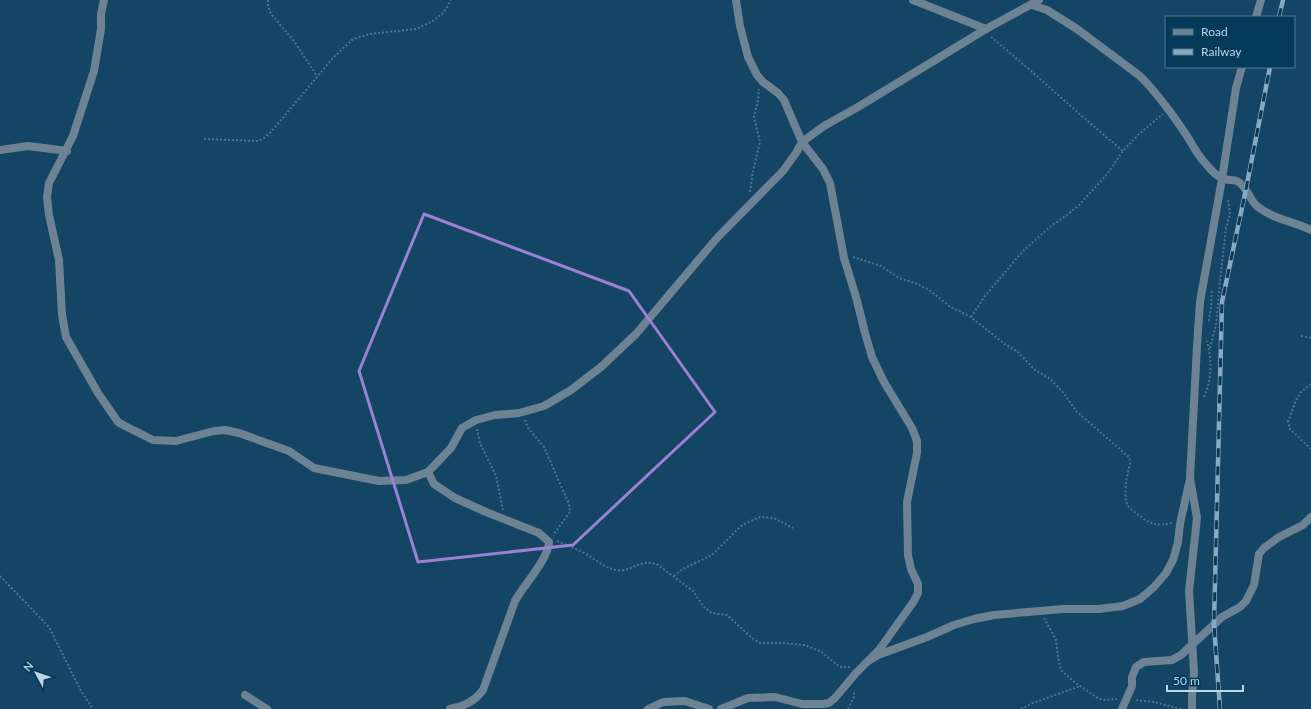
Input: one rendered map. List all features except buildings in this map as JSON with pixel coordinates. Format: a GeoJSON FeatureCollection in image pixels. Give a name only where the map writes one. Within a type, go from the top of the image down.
{"type":"FeatureCollection","features":[{"type":"Feature","properties":{"kind":"street"},"geometry":{"type":"LineString","coordinates":[[104,0],[94,71],[67,151],[49,183],[47,197],[49,215],[59,260],[66,336],[98,393],[118,422],[153,440],[176,441],[214,431],[225,430],[239,433],[289,451],[314,468],[379,481],[406,480],[428,472],[451,448],[462,428],[476,420],[495,415],[519,413],[544,406],[571,390],[600,367],[636,334],[717,238],[783,171],[802,142],[824,126],[1035,2],[1077,29],[1140,76],[1149,85],[1168,110],[1205,163],[1222,178],[1237,181],[1246,189],[1252,202],[1268,214],[1311,230]]}},
{"type":"Feature","properties":{"kind":"street"},"geometry":{"type":"LineString","coordinates":[[721,709],[748,698],[775,698],[802,704],[829,703],[878,650],[918,593],[918,584],[911,569],[908,555],[907,531],[907,502],[917,453],[917,441],[912,428],[884,382],[872,357],[843,254],[830,183],[823,169],[802,142],[784,100],[757,75],[748,57],[740,26],[736,0]]}},
{"type":"Feature","properties":{"kind":"street"},"geometry":{"type":"LineString","coordinates":[[913,0],[985,30]]}},
{"type":"Feature","properties":{"kind":"street"},"geometry":{"type":"LineString","coordinates":[[1256,16],[1261,0]]}},
{"type":"Feature","properties":{"kind":"street"},"geometry":{"type":"LineString","coordinates":[[865,664],[878,655],[927,637],[954,624],[974,618],[1063,609],[1123,606],[1140,600],[1166,573],[1174,560],[1190,478],[1200,302],[1236,88],[1242,68]]}},
{"type":"Feature","properties":{"kind":"street"},"geometry":{"type":"LineString","coordinates":[[0,150],[28,146],[67,151]]}},
{"type":"Feature","properties":{"kind":"street"},"geometry":{"type":"LineString","coordinates":[[428,472],[434,484],[455,498],[543,535],[548,542],[549,547],[544,558],[515,601],[483,690],[472,706],[450,709]]}},
{"type":"Feature","properties":{"kind":"street"},"geometry":{"type":"LineString","coordinates":[[1190,478],[1197,518],[1189,591],[1194,672],[1192,709]]}},
{"type":"Feature","properties":{"kind":"street"},"geometry":{"type":"LineString","coordinates":[[1122,709],[1132,686],[1132,677],[1134,672],[1140,664],[1144,662],[1172,660],[1181,656],[1222,617],[1246,601],[1254,585],[1259,554],[1264,548],[1279,537],[1303,525],[1311,517]]}},
{"type":"Feature","properties":{"kind":"street"},"geometry":{"type":"LineString","coordinates":[[245,695],[267,709]]}},
{"type":"Feature","properties":{"kind":"street"},"geometry":{"type":"LineString","coordinates":[[648,709],[663,702],[685,701],[709,709]]}},
{"type":"Feature","properties":{"kind":"path"},"geometry":{"type":"LineString","coordinates":[[268,0],[270,14],[294,41],[318,76]]}},
{"type":"Feature","properties":{"kind":"path"},"geometry":{"type":"LineString","coordinates":[[204,139],[258,141],[264,138],[271,132],[332,59],[352,39],[370,34],[416,29],[433,21],[444,12],[452,0]]}},
{"type":"Feature","properties":{"kind":"path"},"geometry":{"type":"LineString","coordinates":[[985,30],[1077,113],[1122,151]]}},
{"type":"Feature","properties":{"kind":"path"},"geometry":{"type":"LineString","coordinates":[[749,205],[753,171],[760,142],[754,117],[759,93],[757,75]]}},
{"type":"Feature","properties":{"kind":"path"},"geometry":{"type":"LineString","coordinates":[[970,317],[985,296],[1022,252],[1051,226],[1078,205],[1108,173],[1122,151],[1139,134],[1168,110]]}},
{"type":"Feature","properties":{"kind":"path"},"geometry":{"type":"LineString","coordinates":[[1209,349],[1216,325],[1226,228],[1230,214],[1230,205],[1226,193]]}},
{"type":"Feature","properties":{"kind":"path"},"geometry":{"type":"LineString","coordinates":[[843,254],[881,266],[899,278],[915,283],[928,290],[949,306],[970,317],[1006,345],[1017,351],[1035,370],[1049,378],[1062,391],[1077,412],[1130,457],[1127,474],[1126,503],[1142,518],[1156,525],[1180,524]]}},
{"type":"Feature","properties":{"kind":"path"},"geometry":{"type":"LineString","coordinates":[[1207,325],[1211,307],[1212,285]]}},
{"type":"Feature","properties":{"kind":"path"},"geometry":{"type":"LineString","coordinates":[[1203,398],[1210,380],[1209,349],[1206,336]]}},
{"type":"Feature","properties":{"kind":"path"},"geometry":{"type":"LineString","coordinates":[[1301,336],[1311,338]]}},
{"type":"Feature","properties":{"kind":"path"},"geometry":{"type":"LineString","coordinates":[[1311,384],[1301,392],[1296,400],[1288,422],[1290,429],[1311,449]]}},
{"type":"Feature","properties":{"kind":"path"},"geometry":{"type":"LineString","coordinates":[[519,413],[524,418],[532,433],[544,447],[569,504],[570,512],[551,538],[584,553],[610,568],[618,570],[625,570],[641,563],[654,563],[693,591],[703,606],[712,613],[727,615],[752,638],[760,643],[804,645],[820,651],[840,667],[865,664]]}},
{"type":"Feature","properties":{"kind":"path"},"geometry":{"type":"LineString","coordinates":[[476,420],[480,443],[496,476],[504,512],[510,521]]}},
{"type":"Feature","properties":{"kind":"path"},"geometry":{"type":"LineString","coordinates":[[674,576],[683,569],[712,555],[741,526],[760,517],[774,518],[793,528]]}},
{"type":"Feature","properties":{"kind":"path"},"geometry":{"type":"LineString","coordinates":[[0,576],[49,627],[93,709]]}},
{"type":"Feature","properties":{"kind":"path"},"geometry":{"type":"LineString","coordinates":[[1038,612],[1044,619],[1056,640],[1061,670],[1099,699],[1105,700],[1126,698],[1154,702],[1181,709]]}},
{"type":"Feature","properties":{"kind":"path"},"geometry":{"type":"LineString","coordinates":[[1021,709],[1033,703],[1080,686]]}},
{"type":"Feature","properties":{"kind":"highlighted area"},"geometry":{"type":"Polygon","coordinates":[[[424,214],[629,291],[715,412],[573,545],[418,562],[359,371],[424,214]]]}},
{"type":"Feature","properties":{"kind":"railway"},"geometry":{"type":"LineString","coordinates":[[1279,16],[1283,0]]}},
{"type":"Feature","properties":{"kind":"railway"},"geometry":{"type":"LineString","coordinates":[[1220,709],[1214,624],[1222,302],[1270,68]]}}]}
